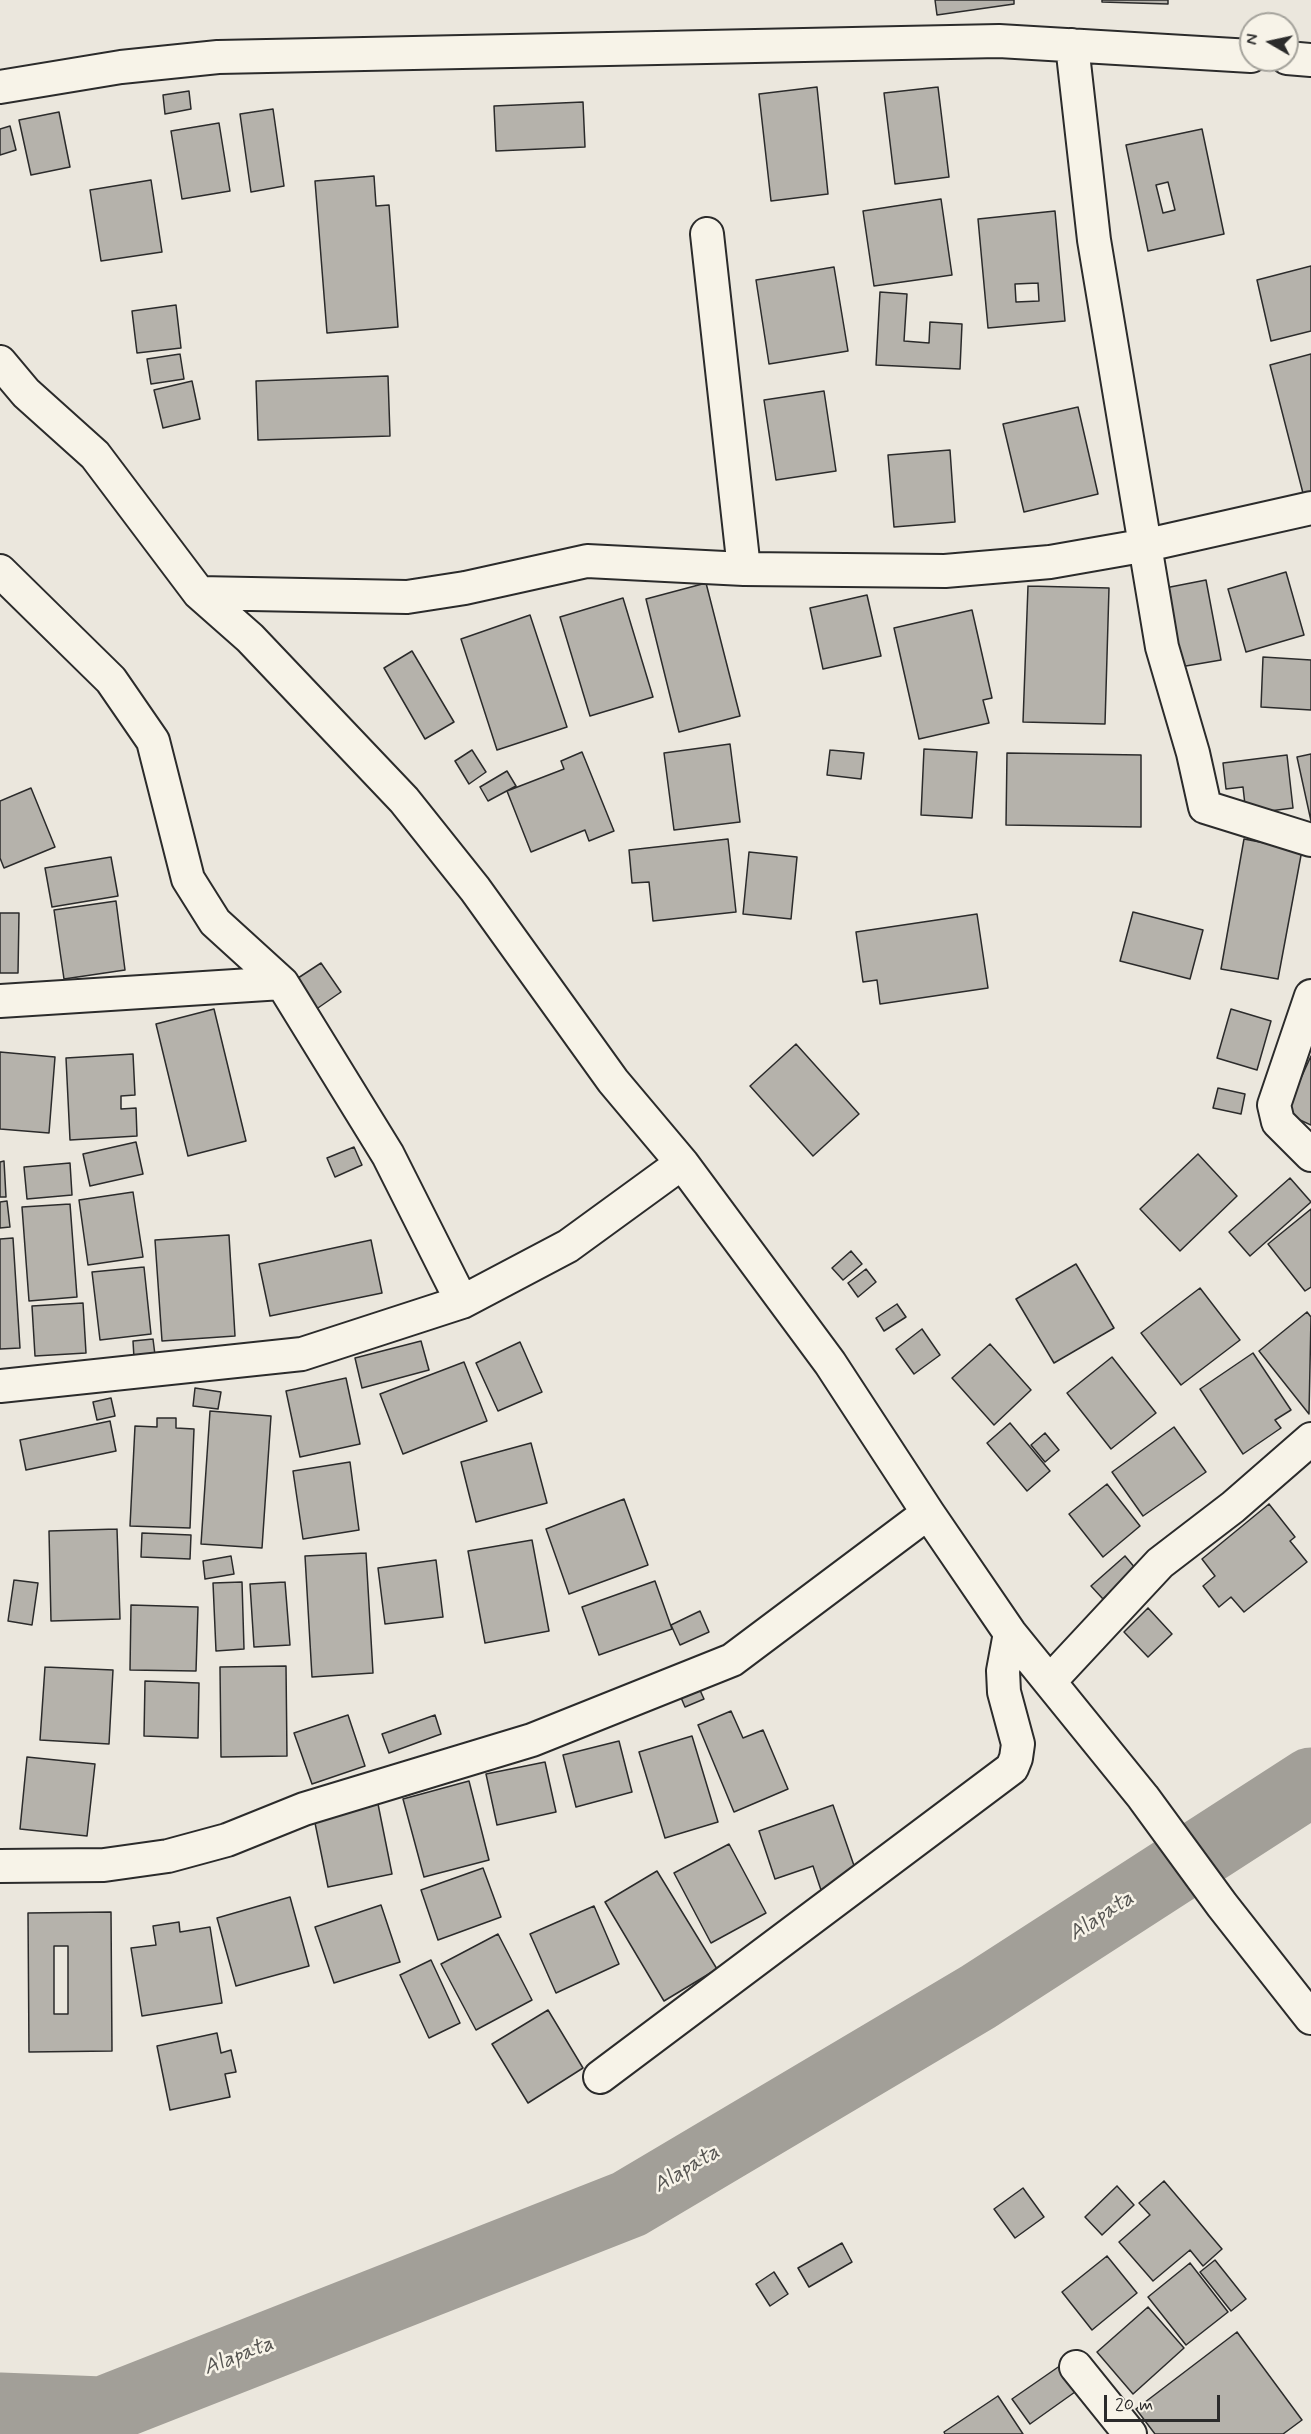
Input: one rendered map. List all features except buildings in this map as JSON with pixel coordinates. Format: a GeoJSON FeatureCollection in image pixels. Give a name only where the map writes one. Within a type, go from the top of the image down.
{"type":"FeatureCollection","features":[{"type":"Feature","properties":{"kind":"street"},"geometry":{"type":"LineString","coordinates":[[0,87],[121,67],[218,57],[999,41],[1239,55]]}},
{"type":"Feature","properties":{"kind":"street"},"geometry":{"type":"LineString","coordinates":[[1072,45],[1094,240],[1147,545],[1162,646],[1193,753],[1205,807],[1311,840]]}},
{"type":"Feature","properties":{"kind":"street"},"geometry":{"type":"LineString","coordinates":[[707,234],[744,569]]}},
{"type":"Feature","properties":{"kind":"street"},"geometry":{"type":"LineString","coordinates":[[0,362],[27,393],[95,455],[199,592],[250,638],[404,800],[475,889],[613,1081],[682,1163],[830,1363],[1010,1633],[1143,1797],[1222,1905],[1311,2018]]}},
{"type":"Feature","properties":{"kind":"street"},"geometry":{"type":"LineString","coordinates":[[199,592],[407,597],[465,588],[587,561],[744,569],[945,571],[1050,562],[1147,545],[1311,508]]}},
{"type":"Feature","properties":{"kind":"street"},"geometry":{"type":"LineString","coordinates":[[0,571],[111,680],[153,741],[188,879],[215,922],[282,983],[388,1155],[462,1302]]}},
{"type":"Feature","properties":{"kind":"street"},"geometry":{"type":"LineString","coordinates":[[0,1001],[282,983]]}},
{"type":"Feature","properties":{"kind":"street"},"geometry":{"type":"LineString","coordinates":[[1311,996],[1274,1105],[1278,1122],[1311,1155]]}},
{"type":"Feature","properties":{"kind":"street"},"geometry":{"type":"LineString","coordinates":[[0,1386],[302,1354],[462,1302],[568,1246],[682,1163]]}},
{"type":"Feature","properties":{"kind":"street"},"geometry":{"type":"LineString","coordinates":[[1050,1682],[1161,1563],[1233,1508],[1311,1439]]}},
{"type":"Feature","properties":{"kind":"street"},"geometry":{"type":"LineString","coordinates":[[0,1866],[104,1865],[168,1856],[226,1840],[304,1809],[532,1740],[732,1660],[928,1513]]}},
{"type":"Feature","properties":{"kind":"street"},"geometry":{"type":"LineString","coordinates":[[600,2077],[1012,1768],[1018,1744],[1004,1692],[1003,1671],[1010,1633]]}},
{"type":"Feature","properties":{"kind":"street"},"geometry":{"type":"LineString","coordinates":[[1076,2367],[1130,2434]]}},
{"type":"Feature","properties":{"kind":"waterway","name":"Alapata"},"geometry":{"type":"LineString","coordinates":[[0,2407],[102,2411],[629,2204],[978,1997],[1311,1782]]}}]}
